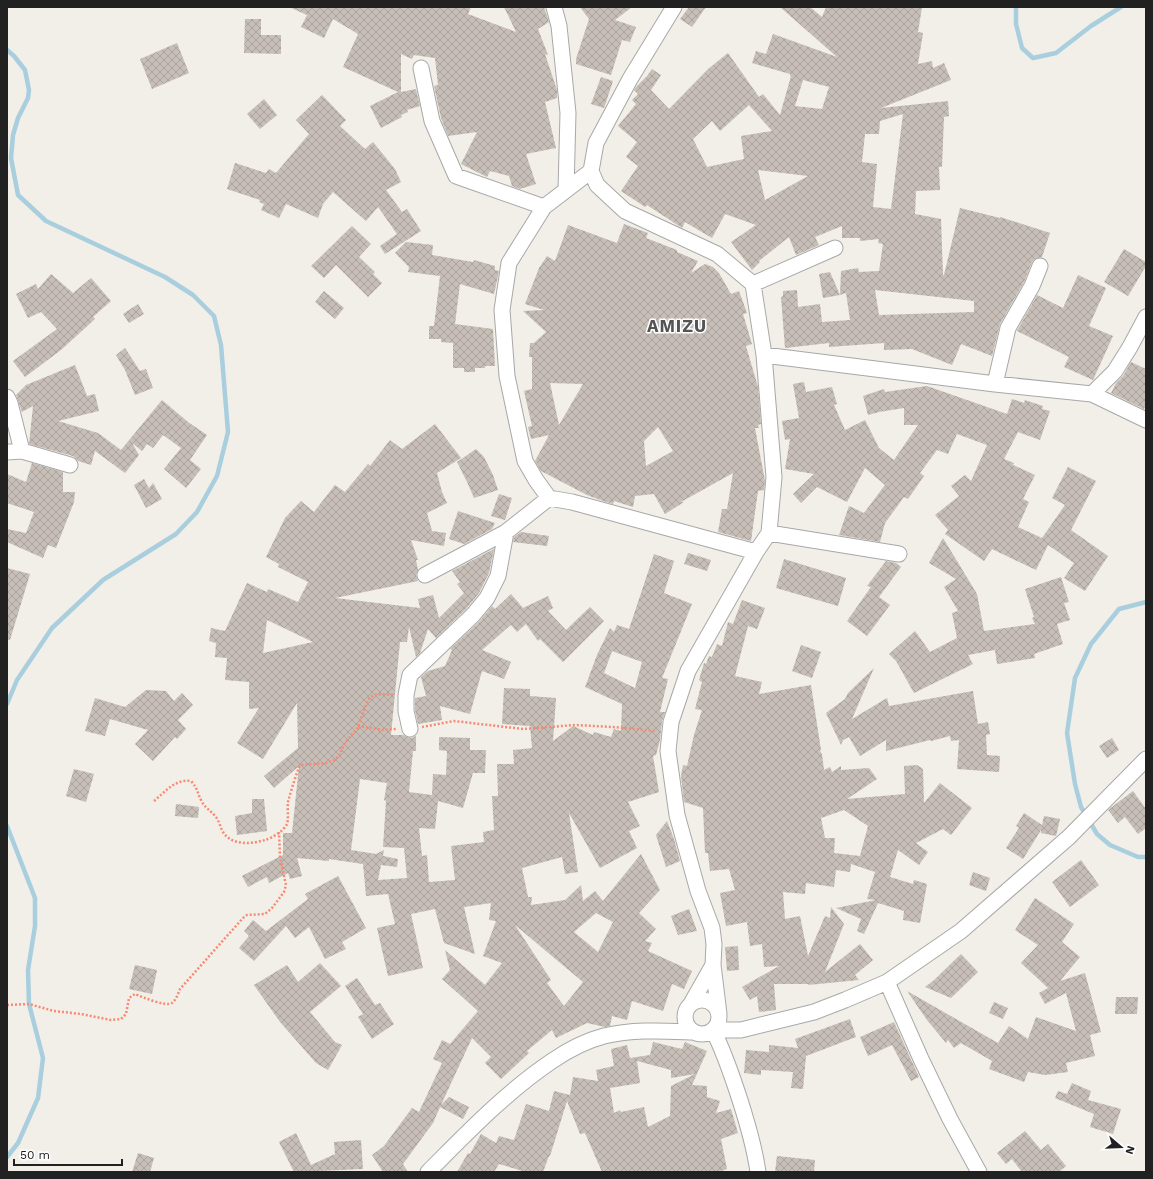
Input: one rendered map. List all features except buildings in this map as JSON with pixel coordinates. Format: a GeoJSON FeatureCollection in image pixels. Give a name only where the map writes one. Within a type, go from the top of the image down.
{"type":"FeatureCollection","features":[{"type":"Feature","properties":{"kind":"street"},"geometry":{"type":"LineString","coordinates":[[554,7],[559,26],[568,113],[566,190]]}},
{"type":"Feature","properties":{"kind":"street"},"geometry":{"type":"LineString","coordinates":[[674,7],[630,79],[596,143],[591,171],[597,185],[625,211],[717,254],[753,284],[764,355],[774,477],[769,533],[756,552],[688,671],[671,722],[668,751],[677,815],[698,891],[712,928],[714,944],[713,965],[716,1024]]}},
{"type":"Feature","properties":{"kind":"street"},"geometry":{"type":"LineString","coordinates":[[421,68],[432,121],[456,176],[544,207]]}},
{"type":"Feature","properties":{"kind":"street"},"geometry":{"type":"LineString","coordinates":[[591,171],[544,207],[509,263],[502,310],[507,376],[525,461],[549,498],[572,502],[756,552]]}},
{"type":"Feature","properties":{"kind":"street"},"geometry":{"type":"LineString","coordinates":[[753,284],[835,248]]}},
{"type":"Feature","properties":{"kind":"street"},"geometry":{"type":"LineString","coordinates":[[994,384],[1008,328],[1032,286],[1040,266]]}},
{"type":"Feature","properties":{"kind":"street"},"geometry":{"type":"LineString","coordinates":[[1092,394],[1115,371],[1146,317]]}},
{"type":"Feature","properties":{"kind":"street"},"geometry":{"type":"LineString","coordinates":[[764,355],[994,384],[1092,394],[1146,420]]}},
{"type":"Feature","properties":{"kind":"street"},"geometry":{"type":"LineString","coordinates":[[7,397],[10,403],[14,452],[70,465]]}},
{"type":"Feature","properties":{"kind":"street"},"geometry":{"type":"LineString","coordinates":[[425,575],[506,532],[549,498]]}},
{"type":"Feature","properties":{"kind":"street"},"geometry":{"type":"LineString","coordinates":[[410,729],[406,711],[406,695],[410,675],[473,615],[487,598],[498,576],[506,532]]}},
{"type":"Feature","properties":{"kind":"street"},"geometry":{"type":"LineString","coordinates":[[769,533],[899,554]]}},
{"type":"Feature","properties":{"kind":"street"},"geometry":{"type":"LineString","coordinates":[[716,1024],[724,1030],[741,1030],[814,1012],[887,982],[962,931],[1095,812],[1146,759]]}},
{"type":"Feature","properties":{"kind":"street"},"geometry":{"type":"LineString","coordinates":[[694,1032],[688,1028],[684,1017],[713,965]]}},
{"type":"Feature","properties":{"kind":"street"},"geometry":{"type":"LineString","coordinates":[[887,982],[930,1079],[979,1172]]}},
{"type":"Feature","properties":{"kind":"street"},"geometry":{"type":"LineString","coordinates":[[659,1030],[676,1021],[698,1000],[709,1001],[714,1004],[716,1024],[751,1132],[758,1172]]}},
{"type":"Feature","properties":{"kind":"street"},"geometry":{"type":"LineString","coordinates":[[428,1172],[492,1108],[534,1073],[566,1052],[585,1042],[603,1036],[629,1032],[659,1030],[703,1034],[716,1024]]}},
{"type":"Feature","properties":{"kind":"street"},"geometry":{"type":"LineString","coordinates":[[724,1051],[730,1037],[741,1030]]}},
{"type":"Feature","properties":{"kind":"path"},"geometry":{"type":"LineString","coordinates":[[154,801],[177,782],[183,780],[191,781],[197,788],[201,800],[206,808],[215,816],[223,832],[229,839],[234,842],[266,840],[284,828],[287,823],[288,802],[299,767],[302,765],[326,763],[333,761],[339,756],[345,743],[358,726],[371,696],[375,694],[406,695]]}},
{"type":"Feature","properties":{"kind":"path"},"geometry":{"type":"LineString","coordinates":[[358,726],[384,730],[410,729],[454,721],[523,729],[575,726],[613,727],[670,732]]}},
{"type":"Feature","properties":{"kind":"path"},"geometry":{"type":"LineString","coordinates":[[7,1005],[30,1004],[54,1011],[81,1014],[111,1020],[121,1019],[126,1014],[129,998],[135,994],[162,1004],[172,1004],[180,989],[243,918],[247,916],[265,914],[272,908],[284,892],[286,885],[280,858],[279,832]]}},
{"type":"Feature","properties":{"kind":"waterway"},"geometry":{"type":"LineString","coordinates":[[1016,7],[1016,24],[1022,48],[1033,58],[1056,53],[1091,26],[1121,7]]}},
{"type":"Feature","properties":{"kind":"waterway"},"geometry":{"type":"LineString","coordinates":[[7,50],[25,70],[29,90],[28,98],[18,118],[13,135],[11,158],[18,195],[46,221],[165,277],[193,295],[214,316],[221,345],[228,432],[217,476],[197,512],[176,534],[103,580],[52,628],[17,680],[7,704]]}},
{"type":"Feature","properties":{"kind":"waterway"},"geometry":{"type":"LineString","coordinates":[[1146,602],[1119,609],[1091,644],[1075,678],[1067,733],[1075,784],[1081,807],[1097,834],[1110,845],[1138,857],[1146,857]]}},
{"type":"Feature","properties":{"kind":"waterway"},"geometry":{"type":"LineString","coordinates":[[7,826],[35,898],[35,926],[28,970],[29,1004],[43,1058],[38,1098],[18,1143],[7,1157]]}},
{"type":"Feature","properties":{"kind":"district","name":"AMIZU"},"geometry":{"type":"Point","coordinates":[677,326]}}]}
